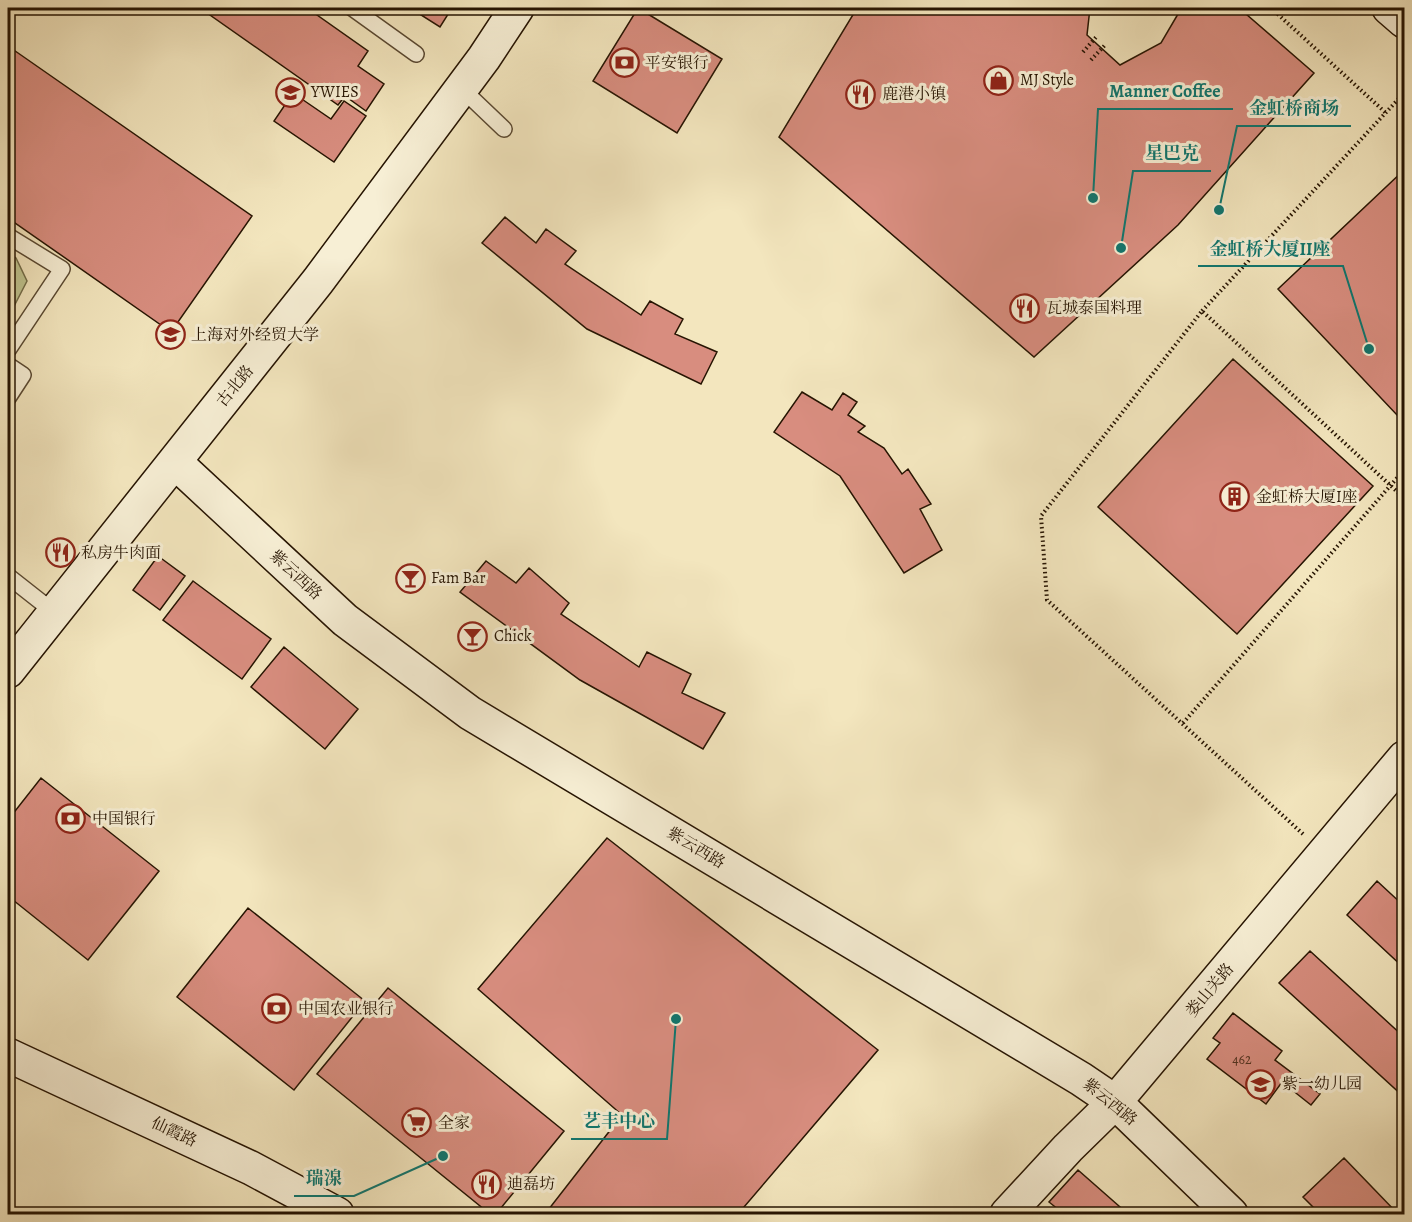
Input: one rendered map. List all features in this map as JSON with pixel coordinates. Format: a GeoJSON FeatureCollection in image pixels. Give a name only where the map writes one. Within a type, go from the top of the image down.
{"type":"FeatureCollection","features":[{"type":"Feature","properties":{"kind":"street","name":"古北路"},"geometry":{"type":"LineString","coordinates":[[8,671],[318,281],[461,88],[517,8]]}},
{"type":"Feature","properties":{"kind":"street"},"geometry":{"type":"LineString","coordinates":[[1389,8],[1404,21]]}},
{"type":"Feature","properties":{"kind":"street","name":"紫云西路"},"geometry":{"type":"LineString","coordinates":[[175,462],[345,620],[470,713],[1081,1078],[1115,1102],[1231,1215]]}},
{"type":"Feature","properties":{"kind":"street","name":"娄山关路"},"geometry":{"type":"LineString","coordinates":[[1007,1215],[1068,1148],[1115,1102],[1404,758]]}},
{"type":"Feature","properties":{"kind":"street","name":"仙霞路"},"geometry":{"type":"LineString","coordinates":[[8,1055],[251,1168],[337,1215]]}},
{"type":"Feature","properties":{"kind":"lane"},"geometry":{"type":"LineString","coordinates":[[352,8],[416,54]]}},
{"type":"Feature","properties":{"kind":"lane"},"geometry":{"type":"LineString","coordinates":[[461,88],[504,129]]}},
{"type":"Feature","properties":{"kind":"lane"},"geometry":{"type":"LineString","coordinates":[[8,236],[62,269],[8,350]]}},
{"type":"Feature","properties":{"kind":"lane"},"geometry":{"type":"LineString","coordinates":[[8,364],[23,375],[8,398]]}},
{"type":"Feature","properties":{"kind":"lane"},"geometry":{"type":"LineString","coordinates":[[8,576],[55,613]]}},
{"type":"Feature","properties":{"kind":"path"},"geometry":{"type":"LineString","coordinates":[[1271,8],[1386,113]]}},
{"type":"Feature","properties":{"kind":"path"},"geometry":{"type":"LineString","coordinates":[[1083,52],[1096,36]]}},
{"type":"Feature","properties":{"kind":"path"},"geometry":{"type":"LineString","coordinates":[[1091,60],[1105,45]]}},
{"type":"Feature","properties":{"kind":"path"},"geometry":{"type":"LineString","coordinates":[[1325,854],[1047,600],[1041,516],[1202,311],[1404,93]]}},
{"type":"Feature","properties":{"kind":"path"},"geometry":{"type":"LineString","coordinates":[[1202,311],[1404,498]]}},
{"type":"Feature","properties":{"kind":"path"},"geometry":{"type":"LineString","coordinates":[[1183,723],[1404,470]]}},
{"type":"Feature","properties":{"kind":"green space"},"geometry":{"type":"Polygon","coordinates":[[[8,252],[16,258],[27,281],[8,318],[8,252]]]}},
{"type":"Feature","properties":{"kind":"building"},"geometry":{"type":"Polygon","coordinates":[[[200,8],[307,8],[368,51],[358,66],[384,84],[366,111],[345,96],[338,105],[200,8]]]}},
{"type":"Feature","properties":{"kind":"building"},"geometry":{"type":"Polygon","coordinates":[[[410,8],[452,8],[440,27],[410,8]]]}},
{"type":"Feature","properties":{"kind":"building"},"geometry":{"type":"Polygon","coordinates":[[[638,8],[722,59],[677,133],[593,81],[638,8]]]}},
{"type":"Feature","properties":{"kind":"building"},"geometry":{"type":"Polygon","coordinates":[[[857,8],[1090,8],[1087,35],[1120,65],[1161,43],[1178,14],[1177,8],[1239,8],[1314,73],[1178,225],[1034,357],[779,137],[857,8]]]}},
{"type":"Feature","properties":{"kind":"building"},"geometry":{"type":"Polygon","coordinates":[[[8,46],[252,216],[171,332],[8,218],[8,46]]]}},
{"type":"Feature","properties":{"kind":"building"},"geometry":{"type":"Polygon","coordinates":[[[293,93],[331,119],[344,101],[366,116],[334,162],[274,121],[293,93]]]}},
{"type":"Feature","properties":{"kind":"building"},"geometry":{"type":"Polygon","coordinates":[[[1404,170],[1404,408],[1397,415],[1278,289],[1404,170]]]}},
{"type":"Feature","properties":{"kind":"building"},"geometry":{"type":"Polygon","coordinates":[[[505,217],[536,243],[546,229],[576,251],[565,264],[641,315],[650,301],[683,319],[675,334],[717,352],[701,384],[587,329],[482,243],[505,217]]]}},
{"type":"Feature","properties":{"kind":"building","name":"金虹桥大厦I座"},"geometry":{"type":"Polygon","coordinates":[[[1233,359],[1373,486],[1237,634],[1098,507],[1233,359]]]}},
{"type":"Feature","properties":{"kind":"building"},"geometry":{"type":"Polygon","coordinates":[[[802,392],[832,410],[843,393],[857,402],[848,415],[865,426],[858,432],[884,448],[902,474],[908,469],[931,504],[920,509],[942,550],[904,573],[840,476],[774,432],[802,392]]]}},
{"type":"Feature","properties":{"kind":"building"},"geometry":{"type":"Polygon","coordinates":[[[158,556],[185,576],[160,610],[133,590],[158,556]]]}},
{"type":"Feature","properties":{"kind":"building"},"geometry":{"type":"Polygon","coordinates":[[[486,561],[516,583],[529,568],[569,603],[561,614],[639,667],[647,652],[691,674],[682,693],[725,713],[703,749],[580,680],[460,592],[486,561]]]}},
{"type":"Feature","properties":{"kind":"building"},"geometry":{"type":"Polygon","coordinates":[[[193,581],[271,639],[242,679],[163,620],[193,581]]]}},
{"type":"Feature","properties":{"kind":"building"},"geometry":{"type":"Polygon","coordinates":[[[284,647],[358,709],[325,749],[251,687],[284,647]]]}},
{"type":"Feature","properties":{"kind":"building"},"geometry":{"type":"Polygon","coordinates":[[[41,778],[159,871],[88,960],[8,896],[8,820],[41,778]]]}},
{"type":"Feature","properties":{"kind":"building"},"geometry":{"type":"Polygon","coordinates":[[[607,838],[878,1050],[738,1214],[545,1214],[622,1115],[478,989],[607,838]]]}},
{"type":"Feature","properties":{"kind":"building"},"geometry":{"type":"Polygon","coordinates":[[[1377,881],[1404,906],[1404,968],[1347,915],[1377,881]]]}},
{"type":"Feature","properties":{"kind":"building"},"geometry":{"type":"Polygon","coordinates":[[[248,908],[365,1001],[294,1090],[177,997],[248,908]]]}},
{"type":"Feature","properties":{"kind":"building"},"geometry":{"type":"Polygon","coordinates":[[[1310,951],[1404,1037],[1404,1097],[1279,983],[1310,951]]]}},
{"type":"Feature","properties":{"kind":"building"},"geometry":{"type":"Polygon","coordinates":[[[388,988],[564,1131],[496,1214],[490,1214],[317,1074],[388,988]]]}},
{"type":"Feature","properties":{"kind":"building"},"geometry":{"type":"Polygon","coordinates":[[[1233,1013],[1282,1051],[1275,1060],[1320,1094],[1311,1105],[1282,1082],[1266,1104],[1207,1059],[1220,1043],[1213,1038],[1233,1013]]]}},
{"type":"Feature","properties":{"kind":"building"},"geometry":{"type":"Polygon","coordinates":[[[1344,1158],[1398,1214],[1320,1214],[1303,1197],[1344,1158]]]}},
{"type":"Feature","properties":{"kind":"building"},"geometry":{"type":"Polygon","coordinates":[[[1078,1170],[1128,1214],[1064,1214],[1049,1202],[1078,1170]]]}},
{"type":"Feature","properties":{"kind":"place","name":"平安银行"},"geometry":{"type":"Point","coordinates":[624,63]}},
{"type":"Feature","properties":{"kind":"place","name":"MJ Style"},"geometry":{"type":"Point","coordinates":[999,80]}},
{"type":"Feature","properties":{"kind":"place","name":"YWIES"},"geometry":{"type":"Point","coordinates":[290,92]}},
{"type":"Feature","properties":{"kind":"place","name":"鹿港小镇"},"geometry":{"type":"Point","coordinates":[861,94]}},
{"type":"Feature","properties":{"kind":"place","name":"Manner Coffee"},"geometry":{"type":"Point","coordinates":[1093,198]}},
{"type":"Feature","properties":{"kind":"place","name":"金虹桥商场"},"geometry":{"type":"Point","coordinates":[1219,210]}},
{"type":"Feature","properties":{"kind":"place","name":"星巴克"},"geometry":{"type":"Point","coordinates":[1121,248]}},
{"type":"Feature","properties":{"kind":"place","name":"瓦城泰国料理"},"geometry":{"type":"Point","coordinates":[1025,308]}},
{"type":"Feature","properties":{"kind":"place","name":"上海对外经贸大学"},"geometry":{"type":"Point","coordinates":[170,335]}},
{"type":"Feature","properties":{"kind":"place","name":"金虹桥大厦II座"},"geometry":{"type":"Point","coordinates":[1369,349]}},
{"type":"Feature","properties":{"kind":"place","name":"金虹桥大厦I座"},"geometry":{"type":"Point","coordinates":[1235,497]}},
{"type":"Feature","properties":{"kind":"place","name":"私房牛肉面"},"geometry":{"type":"Point","coordinates":[60,553]}},
{"type":"Feature","properties":{"kind":"place","name":"Fam Bar"},"geometry":{"type":"Point","coordinates":[410,578]}},
{"type":"Feature","properties":{"kind":"place","name":"Chick"},"geometry":{"type":"Point","coordinates":[473,636]}},
{"type":"Feature","properties":{"kind":"place","name":"中国银行"},"geometry":{"type":"Point","coordinates":[71,819]}},
{"type":"Feature","properties":{"kind":"place","name":"中国农业银行"},"geometry":{"type":"Point","coordinates":[277,1009]}},
{"type":"Feature","properties":{"kind":"place","name":"艺丰中心"},"geometry":{"type":"Point","coordinates":[676,1019]}},
{"type":"Feature","properties":{"kind":"place","name":"紫一幼儿园"},"geometry":{"type":"Point","coordinates":[1261,1084]}},
{"type":"Feature","properties":{"kind":"place","name":"全家"},"geometry":{"type":"Point","coordinates":[417,1123]}},
{"type":"Feature","properties":{"kind":"place","name":"瑞湶"},"geometry":{"type":"Point","coordinates":[443,1156]}},
{"type":"Feature","properties":{"kind":"place","name":"迪磊坊"},"geometry":{"type":"Point","coordinates":[486,1184]}}]}
